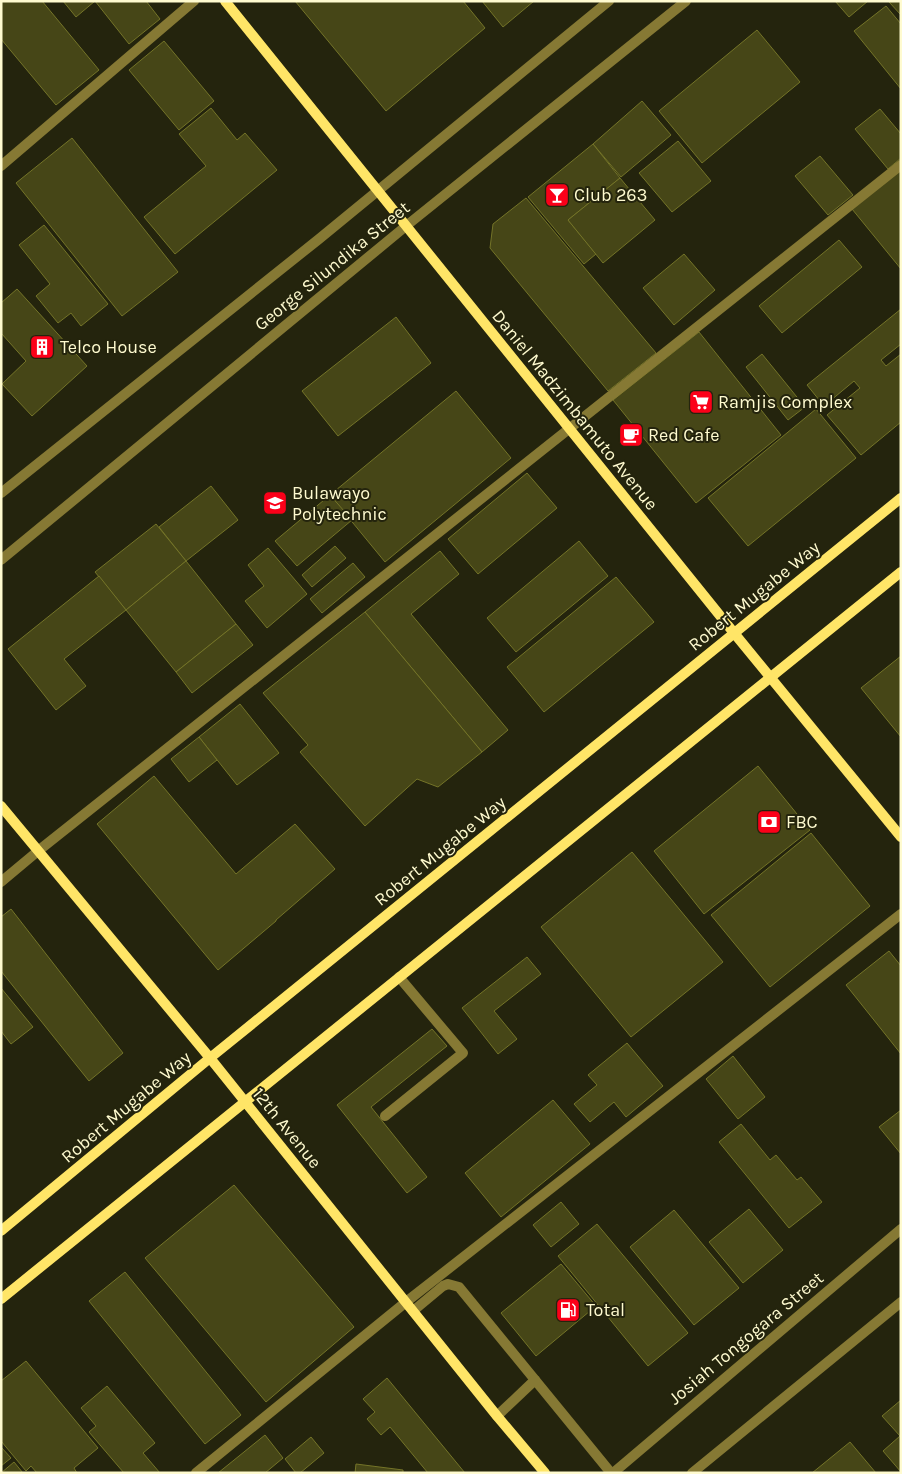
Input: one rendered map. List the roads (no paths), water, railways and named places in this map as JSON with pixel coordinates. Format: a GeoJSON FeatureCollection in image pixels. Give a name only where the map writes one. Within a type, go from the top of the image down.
{"type":"FeatureCollection","features":[{"type":"Feature","properties":{"kind":"main road","name":"Daniel Madzimbamuto Avenue"},"geometry":{"type":"LineString","coordinates":[[225,1],[770,678],[901,837]]}},
{"type":"Feature","properties":{"kind":"main road","name":"Robert Mugabe Way"},"geometry":{"type":"LineString","coordinates":[[1,1231],[210,1058],[901,498]]}},
{"type":"Feature","properties":{"kind":"main road"},"geometry":{"type":"LineString","coordinates":[[1,1299],[901,572]]}},
{"type":"Feature","properties":{"kind":"main road","name":"12th Avenue"},"geometry":{"type":"LineString","coordinates":[[1,806],[210,1058],[497,1416],[545,1473]]}},
{"type":"Feature","properties":{"kind":"street"},"geometry":{"type":"LineString","coordinates":[[1,166],[194,1]]}},
{"type":"Feature","properties":{"kind":"street","name":"George Silundika Street"},"geometry":{"type":"LineString","coordinates":[[1,494],[378,191],[608,1]]}},
{"type":"Feature","properties":{"kind":"street","name":"George Silundika Street"},"geometry":{"type":"LineString","coordinates":[[1,560],[406,226],[686,1]]}},
{"type":"Feature","properties":{"kind":"street"},"geometry":{"type":"LineString","coordinates":[[1,882],[901,165]]}},
{"type":"Feature","properties":{"kind":"street"},"geometry":{"type":"LineString","coordinates":[[196,1473],[406,1302],[901,914]]}},
{"type":"Feature","properties":{"kind":"street"},"geometry":{"type":"LineString","coordinates":[[385,1116],[463,1053],[399,976]]}},
{"type":"Feature","properties":{"kind":"street","name":"Josiah Tongogara Street"},"geometry":{"type":"LineString","coordinates":[[612,1473],[901,1229]]}},
{"type":"Feature","properties":{"kind":"street"},"geometry":{"type":"LineString","coordinates":[[413,1311],[443,1286],[452,1285],[459,1287],[612,1473]]}},
{"type":"Feature","properties":{"kind":"street"},"geometry":{"type":"LineString","coordinates":[[692,1473],[901,1302]]}},
{"type":"Feature","properties":{"kind":"street"},"geometry":{"type":"LineString","coordinates":[[497,1416],[535,1380]]}},
{"type":"Feature","properties":{"kind":"place","name":"Club 263"},"geometry":{"type":"Point","coordinates":[557,195]}},
{"type":"Feature","properties":{"kind":"place","name":"Telco House"},"geometry":{"type":"Point","coordinates":[42,347]}},
{"type":"Feature","properties":{"kind":"place","name":"Ramjis Complex"},"geometry":{"type":"Point","coordinates":[701,402]}},
{"type":"Feature","properties":{"kind":"place","name":"Red Cafe"},"geometry":{"type":"Point","coordinates":[631,435]}},
{"type":"Feature","properties":{"kind":"place","name":"Bulawayo Polytechnic"},"geometry":{"type":"Point","coordinates":[275,503]}},
{"type":"Feature","properties":{"kind":"place","name":"FBC"},"geometry":{"type":"Point","coordinates":[769,822]}},
{"type":"Feature","properties":{"kind":"place","name":"Total"},"geometry":{"type":"Point","coordinates":[568,1310]}}]}
